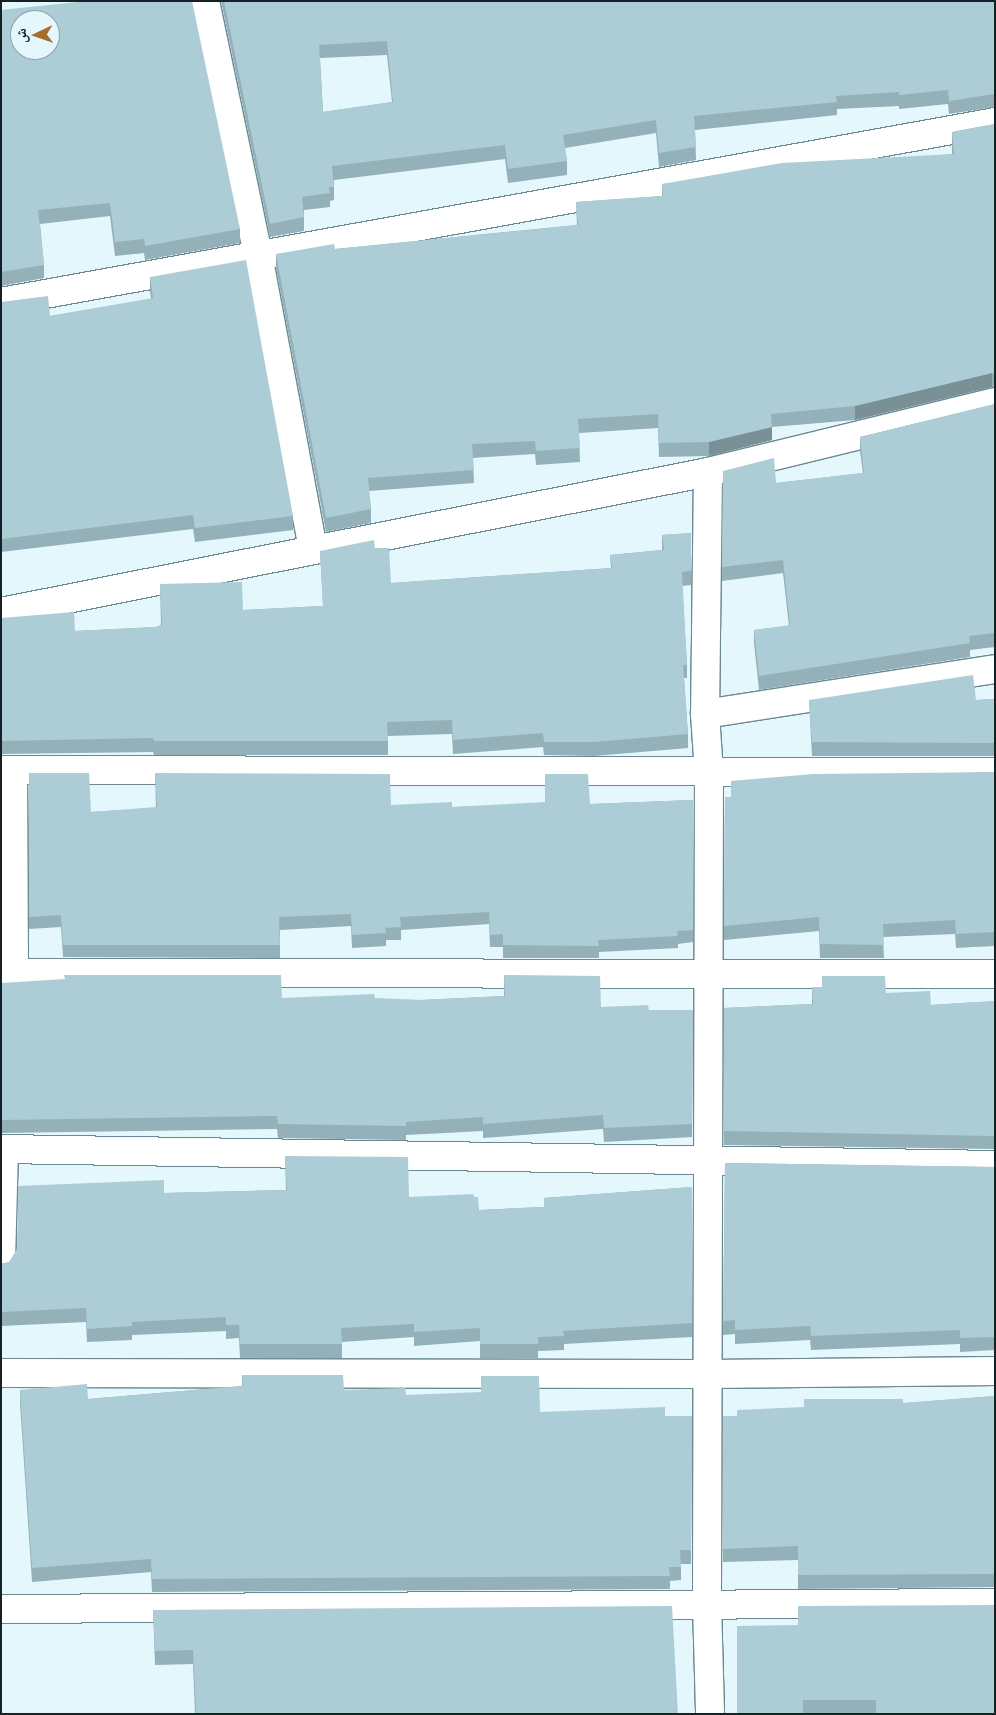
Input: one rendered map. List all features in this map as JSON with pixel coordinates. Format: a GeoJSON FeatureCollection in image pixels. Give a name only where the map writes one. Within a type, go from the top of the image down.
{"type":"FeatureCollection","features":[{"type":"Feature","properties":{"kind":"street"},"geometry":{"type":"LineString","coordinates":[[205,1],[258,255],[313,550]]}},
{"type":"Feature","properties":{"kind":"street"},"geometry":{"type":"LineString","coordinates":[[1,302],[995,122]]}},
{"type":"Feature","properties":{"kind":"street"},"geometry":{"type":"LineString","coordinates":[[1,612],[708,472],[995,402]]}},
{"type":"Feature","properties":{"kind":"street"},"geometry":{"type":"LineString","coordinates":[[708,472],[705,714],[709,772],[707,1604],[710,1714]]}},
{"type":"Feature","properties":{"kind":"street"},"geometry":{"type":"LineString","coordinates":[[705,714],[995,669]]}},
{"type":"Feature","properties":{"kind":"street"},"geometry":{"type":"LineString","coordinates":[[995,772],[7,770],[8,973],[995,974]]}},
{"type":"Feature","properties":{"kind":"street"},"geometry":{"type":"LineString","coordinates":[[1,1262],[3,1149],[995,1165]]}},
{"type":"Feature","properties":{"kind":"street"},"geometry":{"type":"LineString","coordinates":[[1,1373],[709,1374],[995,1371]]}},
{"type":"Feature","properties":{"kind":"street"},"geometry":{"type":"LineString","coordinates":[[1,1609],[995,1603]]}},
{"type":"Feature","properties":{"kind":"building"},"geometry":{"type":"Polygon","coordinates":[[[87,1],[192,1],[240,229],[145,246],[144,239],[115,242],[110,203],[38,210],[44,265],[1,272],[1,10],[87,1]]]}},
{"type":"Feature","properties":{"kind":"building"},"geometry":{"type":"Polygon","coordinates":[[[224,1],[995,1],[995,94],[949,101],[948,90],[899,95],[899,92],[836,96],[837,102],[694,116],[696,147],[659,153],[656,120],[563,135],[567,161],[508,169],[505,145],[332,166],[334,187],[329,187],[330,193],[302,197],[304,217],[270,224],[224,1]],[[387,41],[319,45],[323,112],[393,102],[387,41]]]}},
{"type":"Feature","properties":{"kind":"building"},"geometry":{"type":"Polygon","coordinates":[[[995,124],[995,373],[855,406],[771,414],[772,427],[709,442],[659,443],[658,414],[578,419],[580,448],[536,451],[535,441],[472,444],[474,470],[368,478],[371,509],[326,518],[276,254],[334,244],[335,249],[578,225],[576,202],[663,196],[662,184],[782,163],[954,154],[952,132],[995,124]]]}},
{"type":"Feature","properties":{"kind":"building"},"geometry":{"type":"Polygon","coordinates":[[[246,260],[293,516],[195,528],[193,515],[1,539],[1,302],[48,296],[50,316],[153,298],[150,277],[246,260]]]}},
{"type":"Feature","properties":{"kind":"building"},"geometry":{"type":"Polygon","coordinates":[[[995,404],[995,633],[969,636],[970,643],[759,676],[754,630],[790,625],[783,560],[722,567],[723,471],[774,458],[776,483],[864,473],[860,437],[995,404]]]}},
{"type":"Feature","properties":{"kind":"building"},"geometry":{"type":"Polygon","coordinates":[[[691,533],[691,571],[682,572],[687,665],[683,665],[688,734],[594,742],[544,742],[543,733],[453,740],[452,720],[387,722],[388,741],[154,741],[153,738],[1,741],[1,618],[74,612],[75,631],[156,627],[162,625],[160,584],[242,582],[243,610],[323,606],[320,551],[374,540],[375,548],[389,548],[391,583],[612,568],[610,555],[664,550],[662,535],[691,533]]]}},
{"type":"Feature","properties":{"kind":"building"},"geometry":{"type":"Polygon","coordinates":[[[973,675],[976,700],[995,699],[995,743],[812,742],[809,700],[973,675]]]}},
{"type":"Feature","properties":{"kind":"building"},"geometry":{"type":"Polygon","coordinates":[[[995,772],[995,932],[956,934],[955,920],[883,924],[884,945],[820,944],[819,917],[724,926],[725,797],[731,797],[731,781],[813,774],[995,772]]]}},
{"type":"Feature","properties":{"kind":"building"},"geometry":{"type":"Polygon","coordinates":[[[29,773],[89,773],[91,812],[157,807],[155,773],[390,774],[391,805],[452,802],[452,807],[545,802],[545,774],[588,774],[590,804],[693,800],[693,930],[677,931],[678,936],[598,940],[599,946],[503,945],[503,934],[490,935],[489,912],[400,917],[401,927],[385,928],[386,933],[352,935],[351,914],[279,917],[280,945],[63,945],[61,915],[29,917],[29,773]]]}},
{"type":"Feature","properties":{"kind":"building"},"geometry":{"type":"Polygon","coordinates":[[[64,975],[281,975],[282,998],[374,994],[375,998],[421,1000],[505,996],[504,975],[600,976],[601,1007],[648,1005],[649,1010],[693,1010],[692,1124],[604,1128],[603,1115],[483,1124],[483,1117],[406,1122],[406,1126],[278,1124],[277,1116],[1,1120],[1,983],[65,979],[64,975]]]}},
{"type":"Feature","properties":{"kind":"building"},"geometry":{"type":"Polygon","coordinates":[[[822,976],[885,976],[886,993],[930,991],[931,1005],[995,1001],[995,1136],[724,1131],[724,1008],[813,1004],[812,987],[822,987],[822,976]]]}},
{"type":"Feature","properties":{"kind":"building"},"geometry":{"type":"Polygon","coordinates":[[[285,1156],[408,1157],[409,1197],[473,1194],[474,1197],[478,1197],[479,1210],[544,1207],[544,1198],[692,1187],[692,1323],[563,1331],[564,1336],[538,1337],[538,1344],[480,1344],[480,1328],[414,1332],[414,1324],[341,1328],[342,1344],[240,1344],[239,1325],[226,1325],[226,1317],[132,1322],[132,1326],[87,1329],[86,1308],[1,1312],[1,1264],[9,1262],[17,1249],[18,1186],[164,1180],[164,1193],[287,1190],[285,1156]]]}},
{"type":"Feature","properties":{"kind":"building"},"geometry":{"type":"Polygon","coordinates":[[[725,1163],[995,1167],[995,1337],[960,1338],[960,1330],[811,1336],[810,1326],[735,1330],[735,1320],[723,1321],[725,1163]]]}},
{"type":"Feature","properties":{"kind":"building"},"geometry":{"type":"Polygon","coordinates":[[[242,1375],[343,1375],[344,1390],[405,1388],[406,1395],[481,1392],[481,1376],[539,1376],[540,1412],[665,1407],[665,1416],[692,1416],[691,1550],[680,1550],[681,1567],[669,1567],[670,1576],[152,1579],[151,1559],[32,1568],[20,1390],[87,1384],[88,1399],[243,1386],[242,1375]]]}},
{"type":"Feature","properties":{"kind":"building"},"geometry":{"type":"Polygon","coordinates":[[[995,1396],[995,1574],[798,1575],[798,1546],[723,1549],[723,1416],[737,1416],[737,1410],[804,1407],[804,1399],[903,1399],[903,1403],[995,1396]]]}},
{"type":"Feature","properties":{"kind":"building"},"geometry":{"type":"Polygon","coordinates":[[[995,1605],[995,1714],[876,1714],[876,1700],[803,1700],[803,1714],[737,1714],[737,1626],[798,1625],[798,1606],[995,1605]]]}},
{"type":"Feature","properties":{"kind":"building"},"geometry":{"type":"Polygon","coordinates":[[[672,1606],[678,1714],[196,1714],[193,1650],[155,1651],[153,1610],[672,1606]]]}}]}
